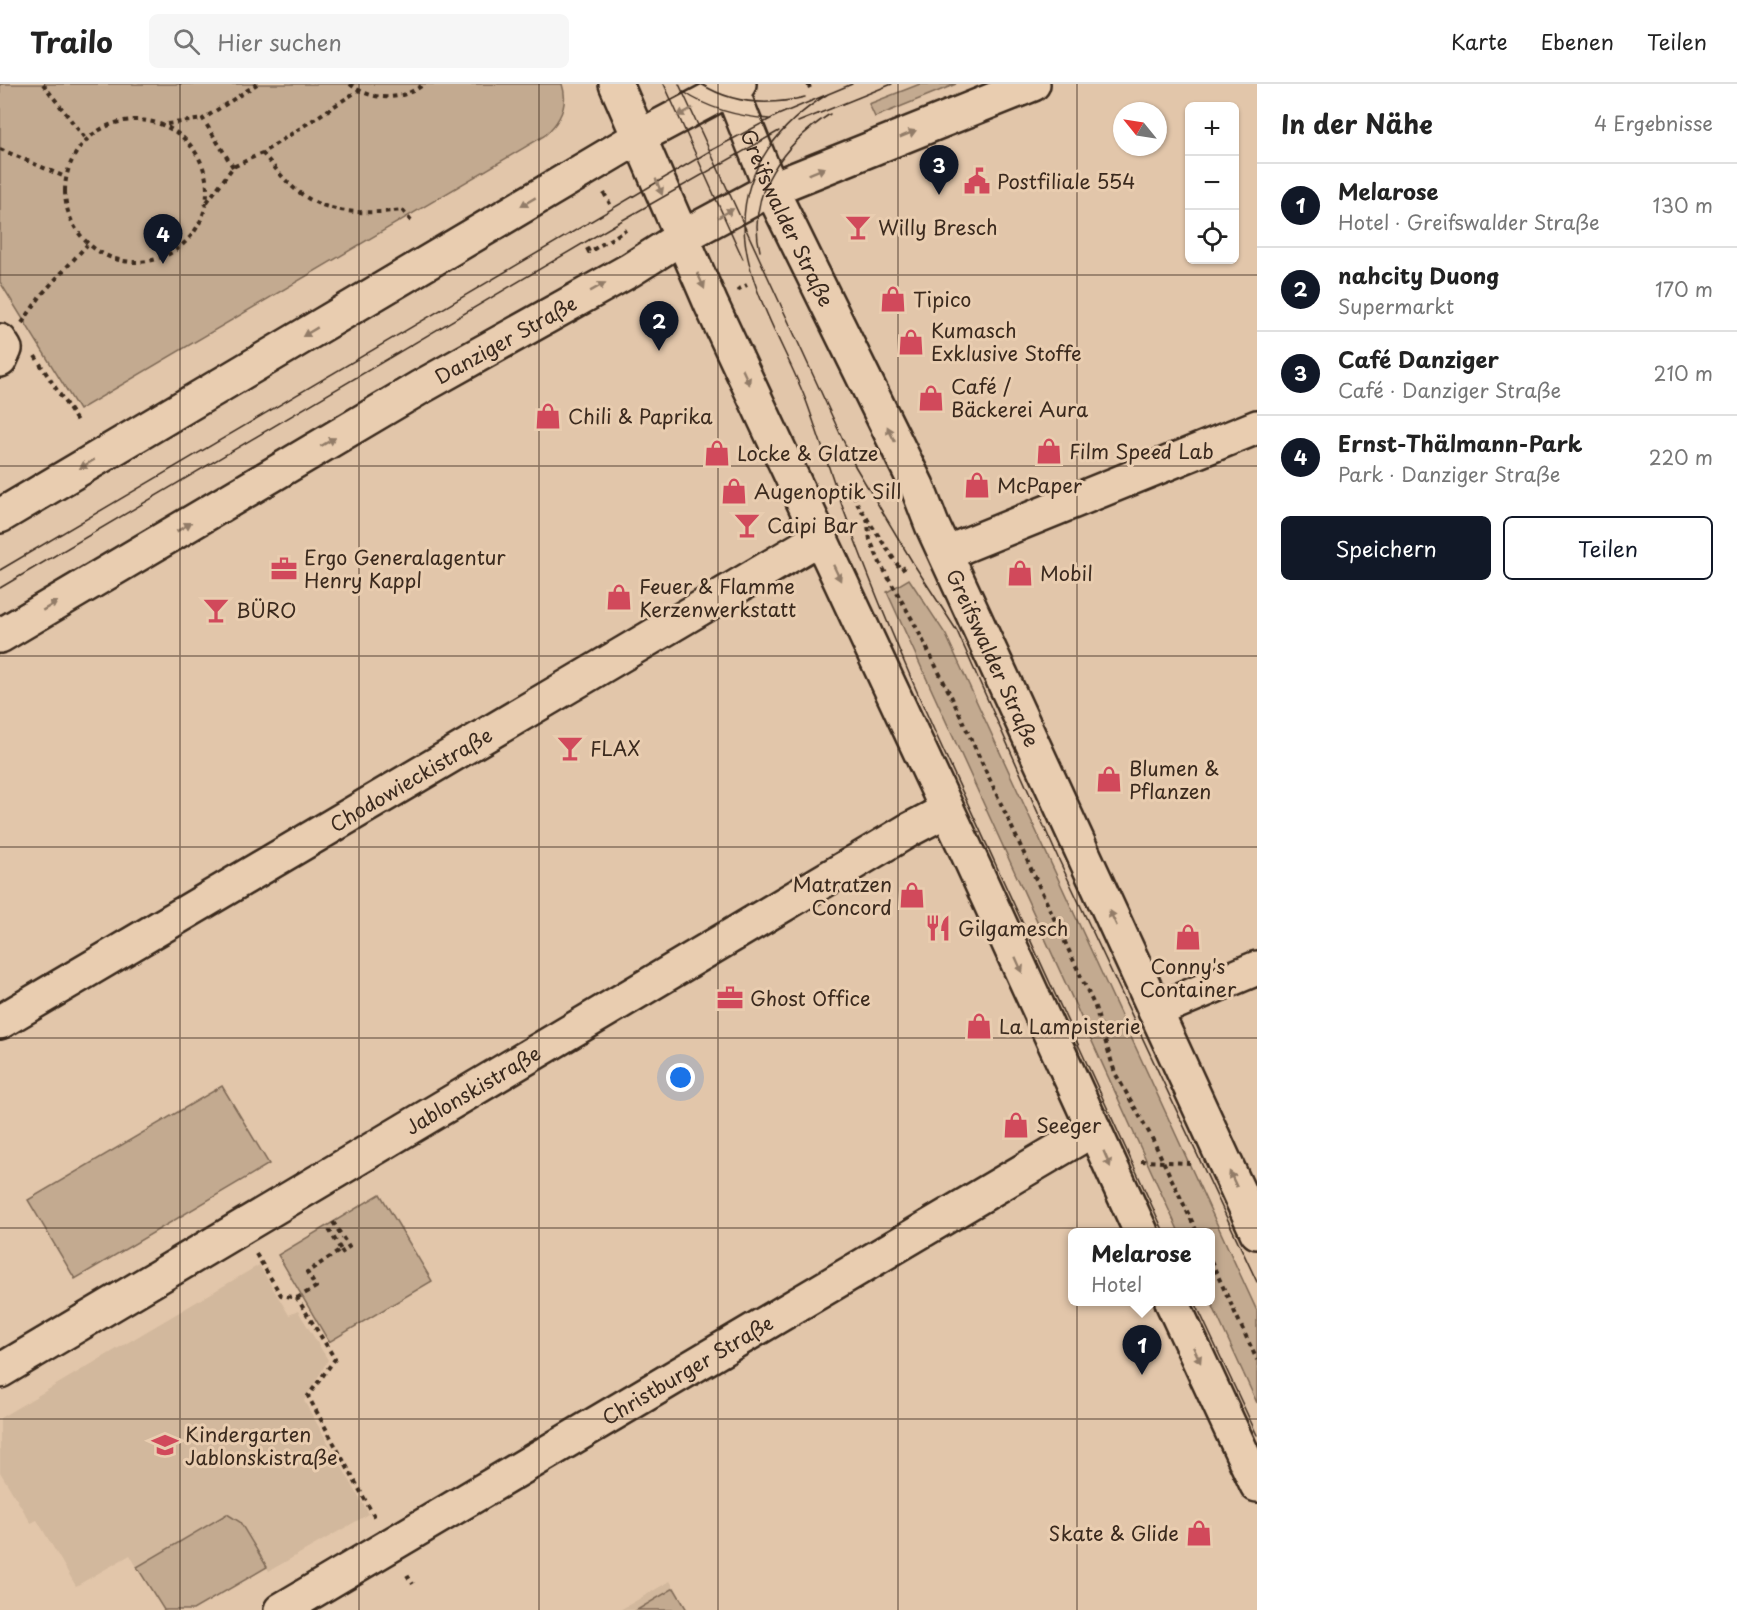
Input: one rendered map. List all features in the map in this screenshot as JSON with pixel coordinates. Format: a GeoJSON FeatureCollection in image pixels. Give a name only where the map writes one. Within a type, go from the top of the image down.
{"type":"FeatureCollection","features":[{"type":"Feature","properties":{"kind":"main road"},"geometry":{"type":"LineString","coordinates":[[616,84],[711,304],[821,537],[1139,1228]]}},
{"type":"Feature","properties":{"kind":"main road","name":"Danziger Straße"},"geometry":{"type":"LineString","coordinates":[[0,636],[419,388],[630,270],[682,237],[771,189],[1033,84]]}},
{"type":"Feature","properties":{"kind":"main road"},"geometry":{"type":"LineString","coordinates":[[0,516],[639,136],[733,85]]}},
{"type":"Feature","properties":{"kind":"main road","name":"Greifswalder Straße"},"geometry":{"type":"LineString","coordinates":[[733,85],[771,189],[917,486],[932,525],[1257,1232]]}},
{"type":"Feature","properties":{"kind":"main road"},"geometry":{"type":"LineString","coordinates":[[946,553],[1257,427]]}},
{"type":"Feature","properties":{"kind":"main road","name":"Chodowieckistraße"},"geometry":{"type":"LineString","coordinates":[[0,1022],[821,537]]}},
{"type":"Feature","properties":{"kind":"main road","name":"Jablonskistraße"},"geometry":{"type":"LineString","coordinates":[[0,1371],[899,836],[947,810]]}},
{"type":"Feature","properties":{"kind":"main road"},"geometry":{"type":"LineString","coordinates":[[1155,1011],[1257,968]]}},
{"type":"Feature","properties":{"kind":"main road","name":"Christburger Straße"},"geometry":{"type":"LineString","coordinates":[[281,1610],[1094,1129]]}},
{"type":"Feature","properties":{"kind":"main road"},"geometry":{"type":"LineString","coordinates":[[1174,1306],[1257,1485]]}},
{"type":"Feature","properties":{"kind":"path"},"geometry":{"type":"LineString","coordinates":[[43,84],[87,141]]}},
{"type":"Feature","properties":{"kind":"path"},"geometry":{"type":"LineString","coordinates":[[257,84],[203,118],[166,124],[145,121],[130,122],[102,130],[87,141],[70,163],[65,177],[65,198],[78,234],[87,245],[115,259],[147,261],[169,255],[187,241],[195,231],[207,202],[233,167],[262,153],[359,90]]}},
{"type":"Feature","properties":{"kind":"path"},"geometry":{"type":"LineString","coordinates":[[350,84],[373,96],[394,97],[414,91],[424,84]]}},
{"type":"Feature","properties":{"kind":"path"},"geometry":{"type":"LineString","coordinates":[[809,84],[811,90]]}},
{"type":"Feature","properties":{"kind":"path"},"geometry":{"type":"LineString","coordinates":[[203,118],[233,167]]}},
{"type":"Feature","properties":{"kind":"path"},"geometry":{"type":"LineString","coordinates":[[166,124],[185,138],[199,156],[207,179],[207,202]]}},
{"type":"Feature","properties":{"kind":"path"},"geometry":{"type":"LineString","coordinates":[[0,149],[65,177]]}},
{"type":"Feature","properties":{"kind":"path"},"geometry":{"type":"LineString","coordinates":[[262,153],[300,194],[324,206],[350,212],[402,210],[411,221]]}},
{"type":"Feature","properties":{"kind":"path"},"geometry":{"type":"LineString","coordinates":[[587,248],[589,252],[626,230]]}},
{"type":"Feature","properties":{"kind":"path"},"geometry":{"type":"LineString","coordinates":[[25,319],[42,294],[87,245]]}},
{"type":"Feature","properties":{"kind":"path"},"geometry":{"type":"LineString","coordinates":[[2,350],[30,349],[77,421]]}},
{"type":"Feature","properties":{"kind":"path"},"geometry":{"type":"LineString","coordinates":[[843,485],[850,484],[858,505],[901,570],[907,566]]}},
{"type":"Feature","properties":{"kind":"path"},"geometry":{"type":"LineString","coordinates":[[867,518],[870,540],[880,563],[913,621],[952,698],[1095,1006],[1114,1073],[1164,1162],[1195,1228]]}},
{"type":"Feature","properties":{"kind":"path"},"geometry":{"type":"LineString","coordinates":[[1137,1161],[1194,1163]]}},
{"type":"Feature","properties":{"kind":"path"},"geometry":{"type":"LineString","coordinates":[[333,1222],[352,1252]]}},
{"type":"Feature","properties":{"kind":"path"},"geometry":{"type":"LineString","coordinates":[[327,1226],[345,1257]]}},
{"type":"Feature","properties":{"kind":"path"},"geometry":{"type":"LineString","coordinates":[[256,1254],[281,1295],[297,1298],[316,1287],[307,1272],[341,1250]]}},
{"type":"Feature","properties":{"kind":"path"},"geometry":{"type":"LineString","coordinates":[[1215,1270],[1257,1360]]}},
{"type":"Feature","properties":{"kind":"path"},"geometry":{"type":"LineString","coordinates":[[297,1298],[335,1359],[308,1396],[375,1518]]}},
{"type":"Feature","properties":{"kind":"path"},"geometry":{"type":"LineString","coordinates":[[407,1575],[413,1584]]}},
{"type":"Feature","properties":{"kind":"shaded area"},"geometry":{"type":"Polygon","coordinates":[[[0,84],[562,84],[564,106],[555,125],[544,136],[79,410],[0,282],[0,84]]]}},
{"type":"Feature","properties":{"kind":"shaded area"},"geometry":{"type":"Polygon","coordinates":[[[920,84],[956,84],[875,117],[869,104],[920,84]]]}},
{"type":"Feature","properties":{"kind":"shaded area"},"geometry":{"type":"Polygon","coordinates":[[[909,579],[946,635],[1257,1311],[1257,1403],[1213,1306],[1215,1306],[1215,1228],[1177,1228],[887,592],[909,579]]]}},
{"type":"Feature","properties":{"kind":"shaded area"},"geometry":{"type":"Polygon","coordinates":[[[222,1086],[269,1164],[75,1279],[28,1200],[222,1086]]]}},
{"type":"Feature","properties":{"kind":"shaded area"},"geometry":{"type":"Polygon","coordinates":[[[380,1194],[432,1281],[329,1342],[278,1255],[380,1194]]]}},
{"type":"Feature","properties":{"kind":"shaded area","name":"Kindergarten Jablonskistraße"},"geometry":{"type":"Polygon","coordinates":[[[259,1265],[289,1315],[298,1311],[328,1360],[304,1401],[369,1514],[269,1571],[240,1522],[227,1514],[137,1567],[130,1555],[76,1586],[37,1520],[31,1523],[0,1472],[0,1418],[259,1265]]]}},
{"type":"Feature","properties":{"kind":"shaded area"},"geometry":{"type":"Polygon","coordinates":[[[227,1514],[240,1522],[267,1567],[193,1610],[164,1610],[137,1567],[227,1514]]]}},
{"type":"Feature","properties":{"kind":"shaded area"},"geometry":{"type":"Polygon","coordinates":[[[670,1581],[687,1610],[620,1610],[670,1581]]]}},
{"type":"Feature","properties":{"kind":"shaded area"},"geometry":{"type":"Polygon","coordinates":[[[674,1588],[687,1610],[637,1610],[674,1588]]]}},
{"type":"Feature","properties":{"kind":"tram line"},"geometry":{"type":"LineString","coordinates":[[664,84],[743,259]]}},
{"type":"Feature","properties":{"kind":"tram line"},"geometry":{"type":"LineString","coordinates":[[679,84],[855,466],[957,631],[1059,860],[1257,1282]]}},
{"type":"Feature","properties":{"kind":"tram line"},"geometry":{"type":"LineString","coordinates":[[701,84],[726,96],[751,101],[778,102],[805,97]]}},
{"type":"Feature","properties":{"kind":"tram line"},"geometry":{"type":"LineString","coordinates":[[0,570],[710,151],[778,115],[852,84]]}},
{"type":"Feature","properties":{"kind":"tram line"},"geometry":{"type":"LineString","coordinates":[[798,122],[892,84]]}},
{"type":"Feature","properties":{"kind":"tram line"},"geometry":{"type":"LineString","coordinates":[[682,91],[702,103],[723,111],[769,119]]}},
{"type":"Feature","properties":{"kind":"tram line"},"geometry":{"type":"LineString","coordinates":[[828,94],[795,119],[781,133],[758,166],[745,205],[746,249],[751,272],[807,403],[839,498],[907,668],[1162,1228]]}},
{"type":"Feature","properties":{"kind":"tram line"},"geometry":{"type":"LineString","coordinates":[[760,251],[757,229],[759,209],[772,172],[798,140],[830,114]]}},
{"type":"Feature","properties":{"kind":"tram line"},"geometry":{"type":"LineString","coordinates":[[0,588],[621,221],[779,131]]}},
{"type":"Feature","properties":{"kind":"tram line"},"geometry":{"type":"LineString","coordinates":[[1197,1306],[1257,1435]]}},
{"type":"Feature","properties":{"kind":"place","name":"Postfiliale 554"},"geometry":{"type":"Point","coordinates":[977,181]}},
{"type":"Feature","properties":{"kind":"place","name":"Café Danziger"},"geometry":{"type":"Point","coordinates":[939,195]}},
{"type":"Feature","properties":{"kind":"place","name":"Willy Bresch"},"geometry":{"type":"Point","coordinates":[858,227]}},
{"type":"Feature","properties":{"kind":"place","name":"Ernst-Thälmann-Park"},"geometry":{"type":"Point","coordinates":[163,264]}},
{"type":"Feature","properties":{"kind":"place","name":"Tipico"},"geometry":{"type":"Point","coordinates":[893,299]}},
{"type":"Feature","properties":{"kind":"place","name":"Kumasch Exklusive Stoffe"},"geometry":{"type":"Point","coordinates":[911,342]}},
{"type":"Feature","properties":{"kind":"place","name":"nahcity Duong"},"geometry":{"type":"Point","coordinates":[659,351]}},
{"type":"Feature","properties":{"kind":"place","name":"Café / Bäckerei Aura"},"geometry":{"type":"Point","coordinates":[931,398]}},
{"type":"Feature","properties":{"kind":"place","name":"Chili & Paprika"},"geometry":{"type":"Point","coordinates":[548,416]}},
{"type":"Feature","properties":{"kind":"place","name":"Film Speed Lab"},"geometry":{"type":"Point","coordinates":[1049,451]}},
{"type":"Feature","properties":{"kind":"place","name":"Locke & Glatze"},"geometry":{"type":"Point","coordinates":[717,453]}},
{"type":"Feature","properties":{"kind":"place","name":"McPaper"},"geometry":{"type":"Point","coordinates":[977,485]}},
{"type":"Feature","properties":{"kind":"place","name":"Augenoptik Sill"},"geometry":{"type":"Point","coordinates":[734,491]}},
{"type":"Feature","properties":{"kind":"place","name":"Caipi Bar"},"geometry":{"type":"Point","coordinates":[747,525]}},
{"type":"Feature","properties":{"kind":"place","name":"Ergo Generalagentur Henry Kappl"},"geometry":{"type":"Point","coordinates":[284,569]}},
{"type":"Feature","properties":{"kind":"place","name":"Mobil"},"geometry":{"type":"Point","coordinates":[1020,573]}},
{"type":"Feature","properties":{"kind":"place","name":"Feuer & Flamme Kerzenwerkstatt"},"geometry":{"type":"Point","coordinates":[619,597]}},
{"type":"Feature","properties":{"kind":"place","name":"BÜRO"},"geometry":{"type":"Point","coordinates":[216,610]}},
{"type":"Feature","properties":{"kind":"place","name":"FLAX"},"geometry":{"type":"Point","coordinates":[570,748]}},
{"type":"Feature","properties":{"kind":"place","name":"Blumen & Pflanzen"},"geometry":{"type":"Point","coordinates":[1109,779]}},
{"type":"Feature","properties":{"kind":"place","name":"Matratzen Concord"},"geometry":{"type":"Point","coordinates":[912,895]}},
{"type":"Feature","properties":{"kind":"place","name":"Gilgamesch"},"geometry":{"type":"Point","coordinates":[938,928]}},
{"type":"Feature","properties":{"kind":"place","name":"Conny's Container"},"geometry":{"type":"Point","coordinates":[1188,937]}},
{"type":"Feature","properties":{"kind":"place","name":"Ghost Office"},"geometry":{"type":"Point","coordinates":[730,998]}},
{"type":"Feature","properties":{"kind":"place","name":"La Lampisterie"},"geometry":{"type":"Point","coordinates":[979,1026]}},
{"type":"Feature","properties":{"kind":"place","name":"Seeger"},"geometry":{"type":"Point","coordinates":[1016,1125]}},
{"type":"Feature","properties":{"kind":"place","name":"Melarose"},"geometry":{"type":"Point","coordinates":[1142,1375]}},
{"type":"Feature","properties":{"kind":"place","name":"Kindergarten Jablonskistraße"},"geometry":{"type":"Point","coordinates":[165,1445]}},
{"type":"Feature","properties":{"kind":"place","name":"Skate & Glide"},"geometry":{"type":"Point","coordinates":[1199,1533]}}]}
